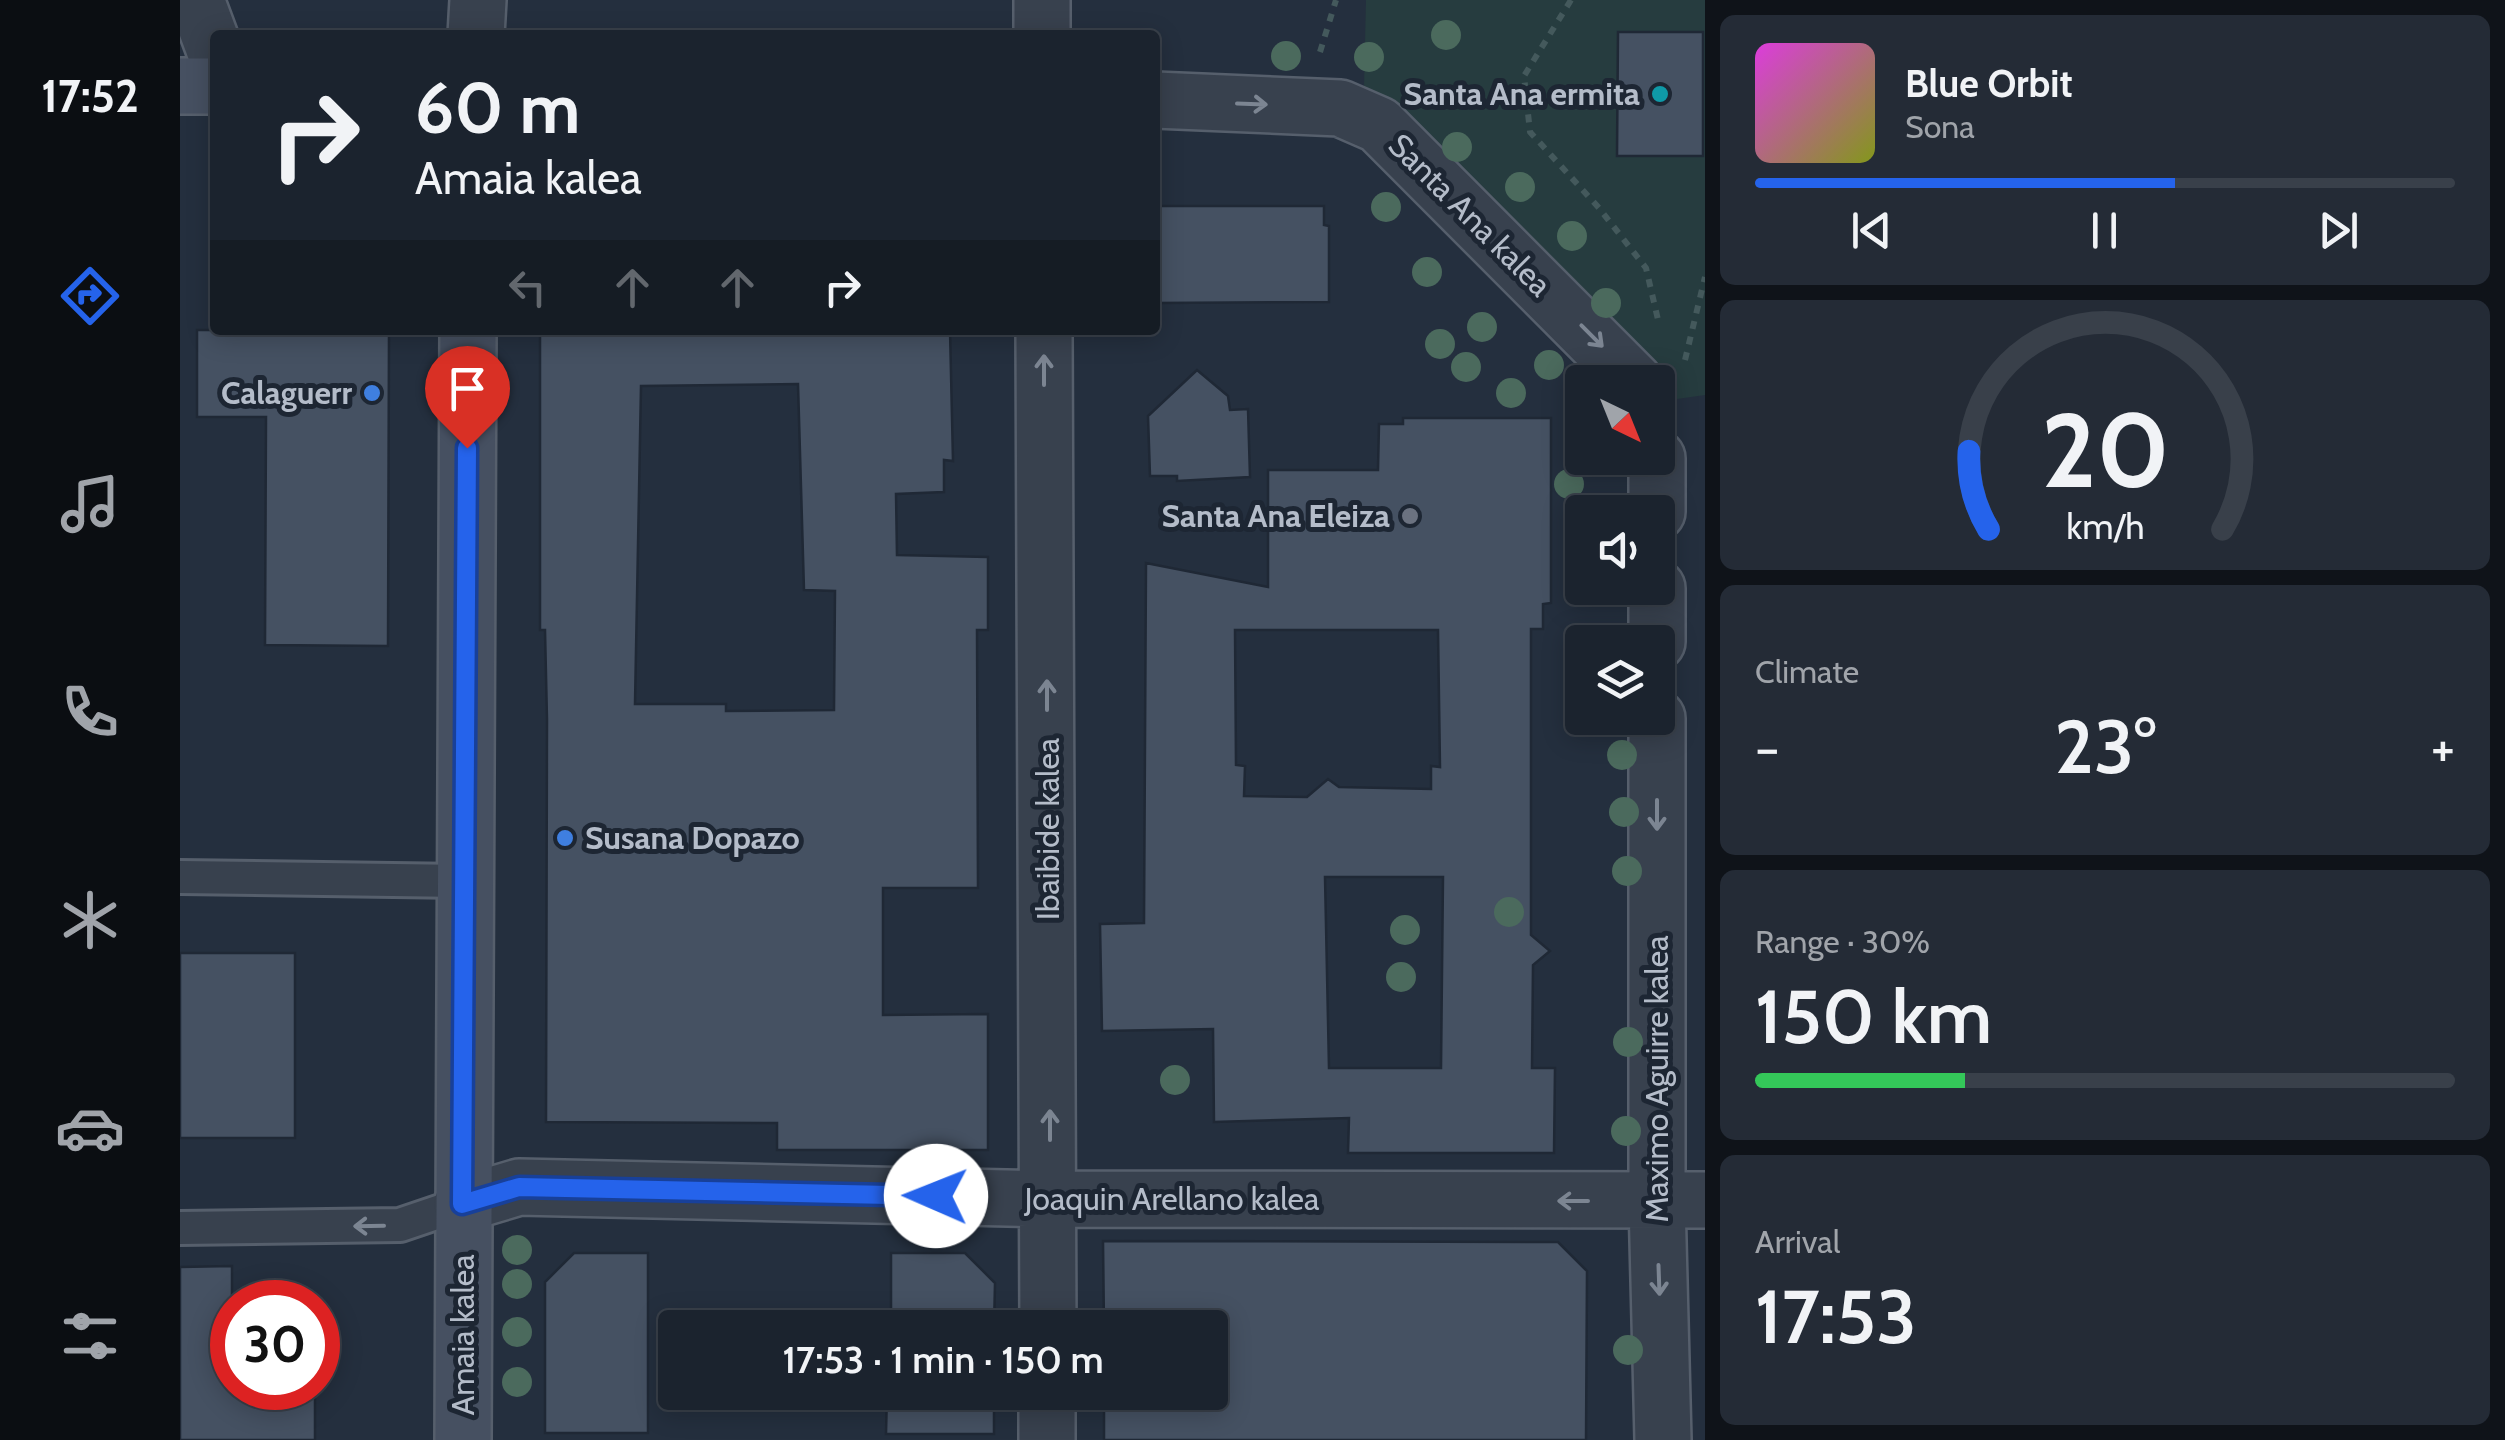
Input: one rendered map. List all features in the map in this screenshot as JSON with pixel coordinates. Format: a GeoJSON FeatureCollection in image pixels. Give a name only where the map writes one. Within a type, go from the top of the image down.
{"type":"FeatureCollection","features":[{"type":"Feature","properties":{"kind":"street"},"geometry":{"type":"LineString","coordinates":[[196,0],[210,37]]}},
{"type":"Feature","properties":{"kind":"street"},"geometry":{"type":"LineString","coordinates":[[476,30],[478,0]]}},
{"type":"Feature","properties":{"kind":"street"},"geometry":{"type":"LineString","coordinates":[[1042,0],[1042,30]]}},
{"type":"Feature","properties":{"kind":"street"},"geometry":{"type":"LineString","coordinates":[[180,86],[210,86]]}},
{"type":"Feature","properties":{"kind":"street","name":"Santa Ana kalea"},"geometry":{"type":"LineString","coordinates":[[1160,100],[1340,108],[1379,124],[1657,365]]}},
{"type":"Feature","properties":{"kind":"street","name":"Amaia kalea"},"geometry":{"type":"LineString","coordinates":[[462,1440],[468,335]]}},
{"type":"Feature","properties":{"kind":"street","name":"Ibaibide kalea"},"geometry":{"type":"LineString","coordinates":[[1044,335],[1048,1310]]}},
{"type":"Feature","properties":{"kind":"street","name":"Maximo Aguirre kalea"},"geometry":{"type":"LineString","coordinates":[[1658,735],[1681,1201],[1663,1440]]}},
{"type":"Feature","properties":{"kind":"street","name":"Joaquin Arellano kalea"},"geometry":{"type":"LineString","coordinates":[[462,1204],[519,1187],[1050,1199],[1681,1201]]}},
{"type":"Feature","properties":{"kind":"street"},"geometry":{"type":"LineString","coordinates":[[1046,1440],[1047,1410]]}},
{"type":"Feature","properties":{"kind":"lane"},"geometry":{"type":"LineString","coordinates":[[180,877],[463,881]]}},
{"type":"Feature","properties":{"kind":"lane"},"geometry":{"type":"LineString","coordinates":[[180,1228],[400,1226],[462,1204]]}},
{"type":"Feature","properties":{"kind":"path"},"geometry":{"type":"LineString","coordinates":[[1571,0],[1524,76],[1530,132],[1599,208],[1646,268],[1660,365]]}},
{"type":"Feature","properties":{"kind":"path"},"geometry":{"type":"LineString","coordinates":[[1661,365],[1705,277]]}},
{"type":"Feature","properties":{"kind":"green space"},"geometry":{"type":"Polygon","coordinates":[[[1366,0],[1705,0],[1705,395],[1677,399],[1675,365],[1643,365],[1364,87],[1366,0]]]}},
{"type":"Feature","properties":{"kind":"building","name":"Santa Ana ermita"},"geometry":{"type":"Polygon","coordinates":[[[1618,32],[1703,32],[1703,156],[1617,156],[1618,32]]]}},
{"type":"Feature","properties":{"kind":"building"},"geometry":{"type":"Polygon","coordinates":[[[1160,206],[1324,206],[1324,225],[1329,226],[1329,302],[1160,303],[1160,206]]]}},
{"type":"Feature","properties":{"kind":"building"},"geometry":{"type":"Polygon","coordinates":[[[197,330],[210,330],[210,335],[389,335],[388,646],[265,645],[266,417],[197,417],[197,330]]]}},
{"type":"Feature","properties":{"kind":"building"},"geometry":{"type":"Polygon","coordinates":[[[540,335],[950,335],[953,461],[944,460],[944,492],[896,494],[897,555],[988,557],[988,630],[977,630],[978,888],[883,888],[883,1015],[988,1014],[988,1150],[777,1150],[777,1123],[546,1122],[545,630],[540,630],[540,335]],[[798,384],[641,386],[635,704],[726,704],[726,711],[834,710],[835,591],[804,590],[798,384]]]}},
{"type":"Feature","properties":{"kind":"building"},"geometry":{"type":"Polygon","coordinates":[[[1197,370],[1228,396],[1230,410],[1248,409],[1250,477],[1177,481],[1177,476],[1150,476],[1148,416],[1197,370]]]}},
{"type":"Feature","properties":{"kind":"building"},"geometry":{"type":"Polygon","coordinates":[[[1403,418],[1551,418],[1551,603],[1543,604],[1543,629],[1531,629],[1531,935],[1550,951],[1533,965],[1532,1068],[1555,1068],[1554,1153],[1348,1153],[1349,1118],[1214,1122],[1213,1029],[1102,1031],[1100,924],[1144,923],[1146,563],[1268,587],[1268,470],[1378,470],[1379,424],[1403,424],[1403,418]],[[1235,630],[1236,765],[1245,766],[1244,796],[1307,797],[1328,779],[1339,787],[1431,789],[1431,766],[1440,767],[1438,630],[1235,630]],[[1325,877],[1329,1068],[1441,1068],[1443,877],[1325,877]]]}},
{"type":"Feature","properties":{"kind":"building"},"geometry":{"type":"Polygon","coordinates":[[[180,953],[295,953],[295,1138],[180,1138],[180,953]]]}},
{"type":"Feature","properties":{"kind":"building"},"geometry":{"type":"Polygon","coordinates":[[[1103,1241],[1558,1242],[1587,1271],[1586,1440],[1104,1440],[1104,1410],[1228,1410],[1228,1310],[1104,1310],[1103,1241]]]}},
{"type":"Feature","properties":{"kind":"building"},"geometry":{"type":"Polygon","coordinates":[[[574,1253],[648,1253],[648,1433],[545,1433],[545,1282],[574,1253]]]}},
{"type":"Feature","properties":{"kind":"building"},"geometry":{"type":"Polygon","coordinates":[[[891,1253],[965,1253],[995,1283],[994,1310],[891,1310],[891,1253]]]}},
{"type":"Feature","properties":{"kind":"building"},"geometry":{"type":"Polygon","coordinates":[[[232,1266],[232,1280],[210,1280],[210,1410],[315,1410],[315,1440],[180,1440],[180,1267],[232,1266]]]}},
{"type":"Feature","properties":{"kind":"building"},"geometry":{"type":"Polygon","coordinates":[[[887,1410],[994,1410],[994,1434],[886,1434],[887,1410]]]}},
{"type":"Feature","properties":{"kind":"place","name":"Santa Ana ermita"},"geometry":{"type":"Point","coordinates":[1660,94]}},
{"type":"Feature","properties":{"kind":"place","name":"Calaguerr"},"geometry":{"type":"Point","coordinates":[372,393]}},
{"type":"Feature","properties":{"kind":"place","name":"Santa Ana Eleiza"},"geometry":{"type":"Point","coordinates":[1410,516]}},
{"type":"Feature","properties":{"kind":"place","name":"Susana Dopazo"},"geometry":{"type":"Point","coordinates":[565,838]}},
{"type":"Feature","properties":{"kind":"route"},"geometry":{"type":"LineString","coordinates":[[467,448],[462,1204],[519,1187],[936,1196]]}}]}
